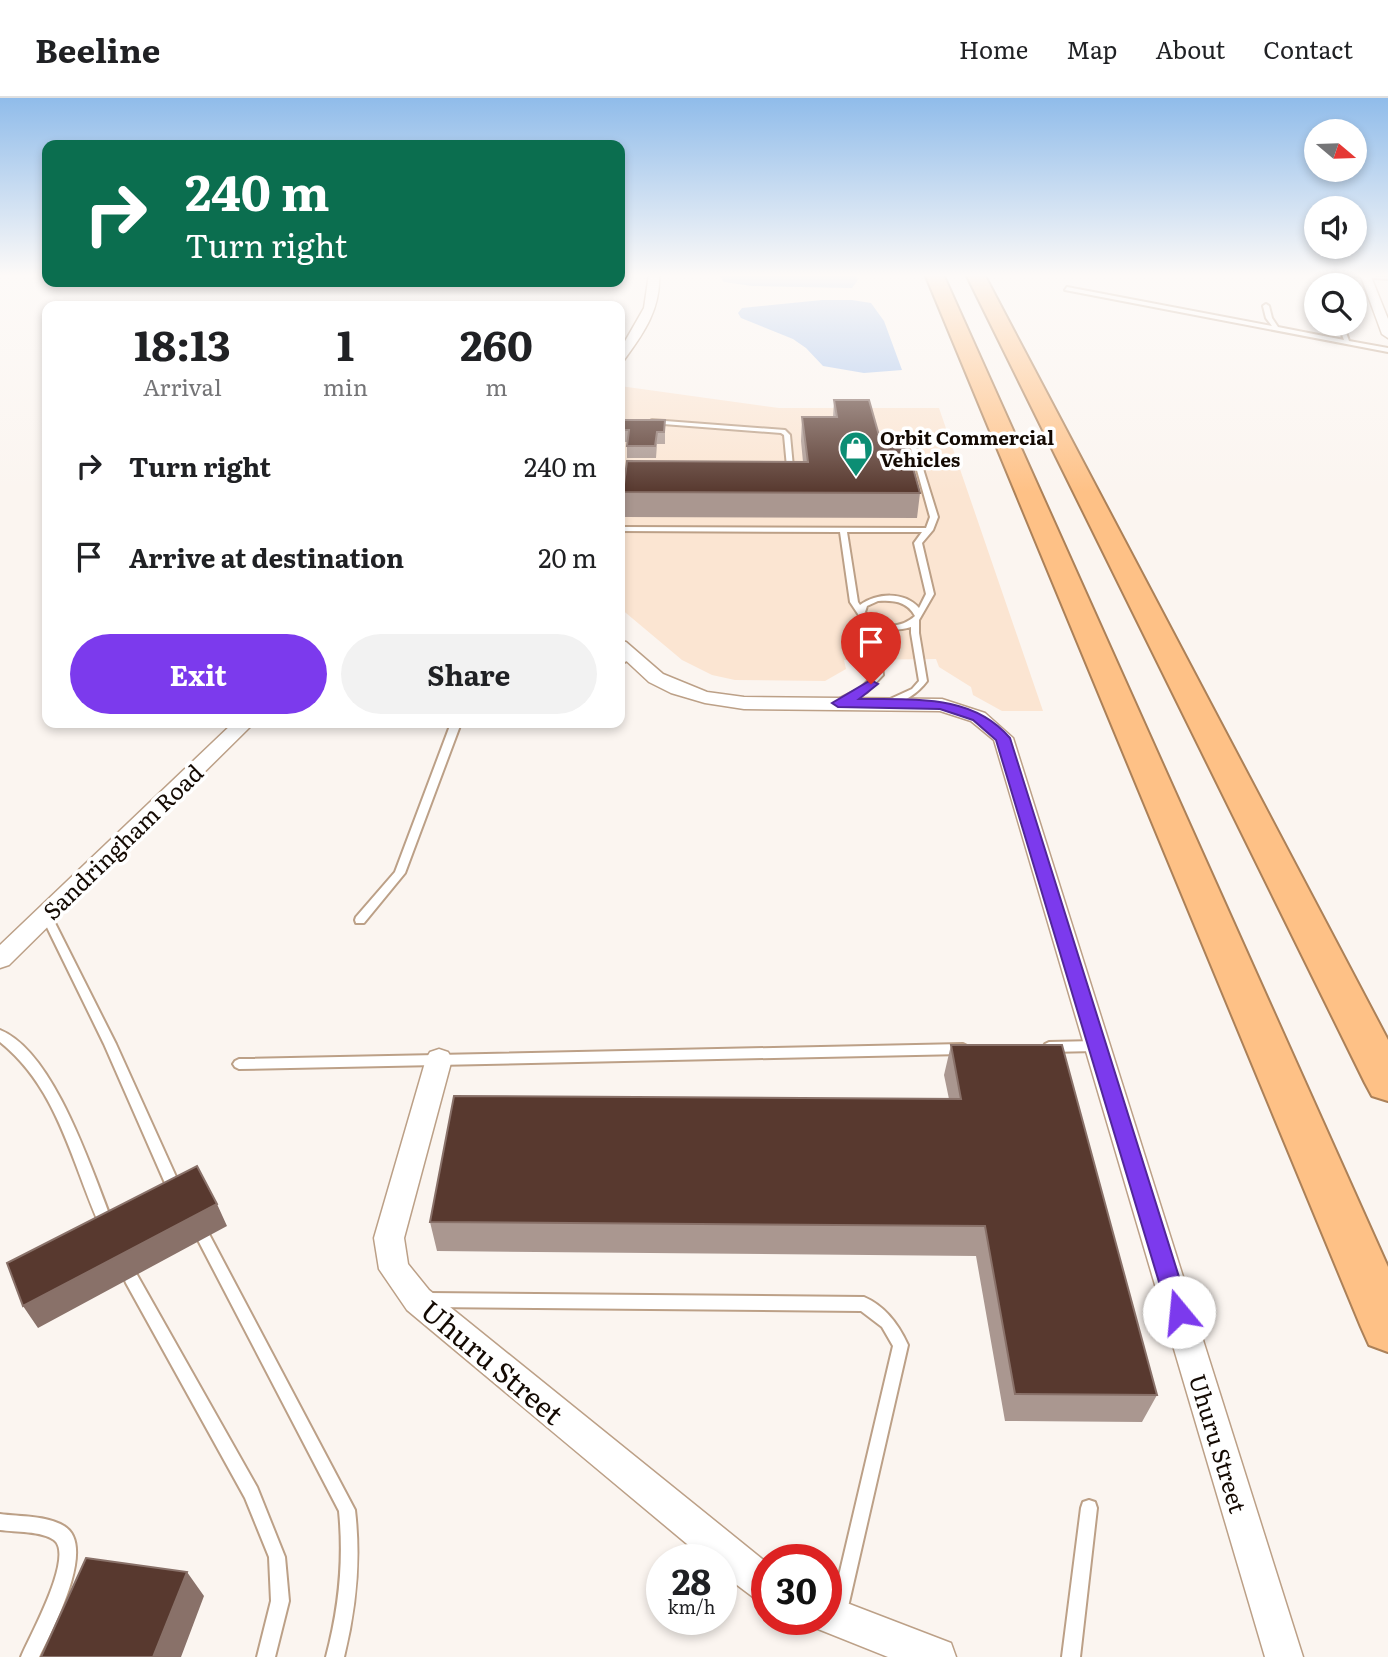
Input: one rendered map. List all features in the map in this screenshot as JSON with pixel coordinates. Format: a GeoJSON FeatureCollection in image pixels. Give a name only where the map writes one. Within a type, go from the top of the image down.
{"type":"FeatureCollection","features":[{"type":"Feature","properties":{"kind":"highway"},"geometry":{"type":"LineString","coordinates":[[957,347],[992,408]]}},
{"type":"Feature","properties":{"kind":"highway"},"geometry":{"type":"LineString","coordinates":[[965,347],[1388,1327]]}},
{"type":"Feature","properties":{"kind":"highway"},"geometry":{"type":"LineString","coordinates":[[1012,347],[1388,1083]]}},
{"type":"Feature","properties":{"kind":"highway"},"geometry":{"type":"LineString","coordinates":[[1020,347],[1050,421]]}},
{"type":"Feature","properties":{"kind":"street","name":"Uhuru Street"},"geometry":{"type":"LineString","coordinates":[[625,656],[666,684],[705,697],[744,703],[928,703],[955,708],[978,717],[1003,738],[1283,1657]]}},
{"type":"Feature","properties":{"kind":"street","name":"Sandringham Road"},"geometry":{"type":"LineString","coordinates":[[0,959],[239,728]]}},
{"type":"Feature","properties":{"kind":"street","name":"Uhuru Street"},"geometry":{"type":"LineString","coordinates":[[439,1059],[389,1238],[394,1269],[418,1300],[751,1574]]}},
{"type":"Feature","properties":{"kind":"street"},"geometry":{"type":"LineString","coordinates":[[842,1620],[937,1657]]}},
{"type":"Feature","properties":{"kind":"lane"},"geometry":{"type":"LineString","coordinates":[[640,421],[783,431],[787,435],[790,467],[779,473]]}},
{"type":"Feature","properties":{"kind":"lane"},"geometry":{"type":"LineString","coordinates":[[874,436],[898,436],[914,444],[934,517],[929,530],[918,543],[930,594],[918,618],[915,633],[923,681],[908,696],[888,703]]}},
{"type":"Feature","properties":{"kind":"lane"},"geometry":{"type":"LineString","coordinates":[[625,529],[929,530]]}},
{"type":"Feature","properties":{"kind":"lane"},"geometry":{"type":"LineString","coordinates":[[838,703],[864,690],[879,675],[875,640],[854,602],[843,530]]}},
{"type":"Feature","properties":{"kind":"lane"},"geometry":{"type":"LineString","coordinates":[[860,610],[868,601],[887,598],[914,606],[918,618]]}},
{"type":"Feature","properties":{"kind":"lane"},"geometry":{"type":"LineString","coordinates":[[866,621],[892,628],[918,618]]}},
{"type":"Feature","properties":{"kind":"lane"},"geometry":{"type":"LineString","coordinates":[[360,919],[400,873],[454,728]]}},
{"type":"Feature","properties":{"kind":"lane"},"geometry":{"type":"LineString","coordinates":[[46,915],[110,1044],[181,1202]]}},
{"type":"Feature","properties":{"kind":"lane"},"geometry":{"type":"LineString","coordinates":[[0,1035],[16,1045],[41,1075],[55,1098],[112,1238]]}},
{"type":"Feature","properties":{"kind":"lane"},"geometry":{"type":"LineString","coordinates":[[1030,1047],[1099,1046]]}},
{"type":"Feature","properties":{"kind":"lane"},"geometry":{"type":"LineString","coordinates":[[239,1063],[975,1049]]}},
{"type":"Feature","properties":{"kind":"lane"},"geometry":{"type":"LineString","coordinates":[[204,1238],[347,1510],[352,1549],[346,1616],[335,1657]]}},
{"type":"Feature","properties":{"kind":"lane"},"geometry":{"type":"LineString","coordinates":[[131,1278],[251,1493],[277,1557],[280,1601],[266,1657]]}},
{"type":"Feature","properties":{"kind":"lane"},"geometry":{"type":"LineString","coordinates":[[418,1300],[863,1304],[887,1322],[901,1345],[842,1577]]}},
{"type":"Feature","properties":{"kind":"lane"},"geometry":{"type":"LineString","coordinates":[[1071,1657],[1089,1508]]}},
{"type":"Feature","properties":{"kind":"lane"},"geometry":{"type":"LineString","coordinates":[[0,1522],[50,1529],[62,1536],[69,1548],[68,1567],[30,1657]]}},
{"type":"Feature","properties":{"kind":"shaded area"},"geometry":{"type":"Polygon","coordinates":[[[625,387],[779,408],[939,408],[1043,711],[1002,711],[973,695],[971,687],[939,667],[936,659],[844,660],[846,669],[825,681],[735,680],[712,675],[682,660],[625,612],[625,387]]]}},
{"type":"Feature","properties":{"kind":"water"},"geometry":{"type":"Polygon","coordinates":[[[804,347],[893,347],[902,370],[864,373],[823,366],[804,347]]]}},
{"type":"Feature","properties":{"kind":"building"},"geometry":{"type":"Polygon","coordinates":[[[834,400],[869,400],[882,446],[907,446],[920,493],[625,492],[627,461],[808,462],[802,417],[837,417],[834,400]]]}},
{"type":"Feature","properties":{"kind":"building"},"geometry":{"type":"Polygon","coordinates":[[[625,420],[665,420],[664,432],[657,432],[655,446],[627,446],[629,430],[625,430],[625,420]]]}},
{"type":"Feature","properties":{"kind":"building"},"geometry":{"type":"Polygon","coordinates":[[[951,1045],[1062,1045],[1157,1395],[1015,1394],[985,1226],[430,1222],[454,1096],[961,1099],[951,1045]]]}},
{"type":"Feature","properties":{"kind":"building"},"geometry":{"type":"Polygon","coordinates":[[[197,1166],[217,1204],[23,1306],[7,1263],[197,1166]]]}},
{"type":"Feature","properties":{"kind":"building"},"geometry":{"type":"Polygon","coordinates":[[[86,1558],[187,1572],[153,1657],[41,1657],[86,1558]]]}},
{"type":"Feature","properties":{"kind":"place","name":"Orbit Commercial Vehicles"},"geometry":{"type":"Point","coordinates":[856,478]}},
{"type":"Feature","properties":{"kind":"route"},"geometry":{"type":"LineString","coordinates":[[871,684],[855,696],[838,703],[942,705],[978,717],[1003,738],[1179,1312]]}}]}
